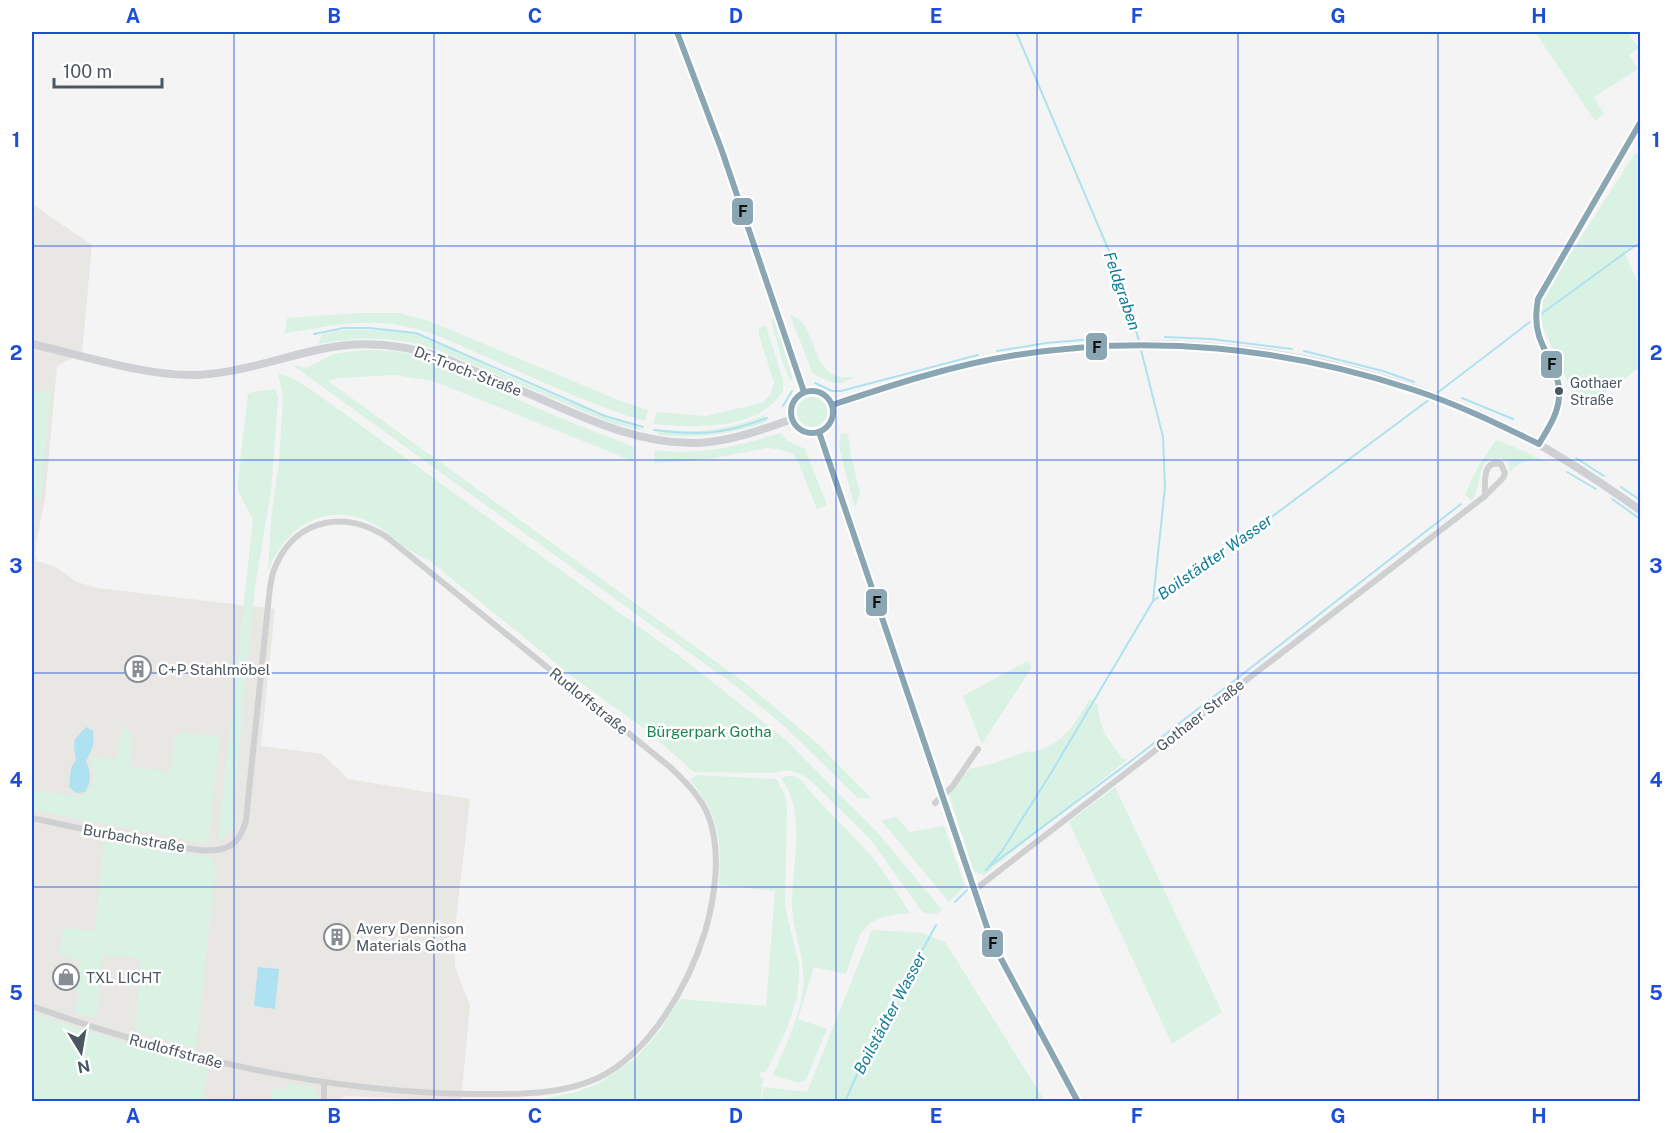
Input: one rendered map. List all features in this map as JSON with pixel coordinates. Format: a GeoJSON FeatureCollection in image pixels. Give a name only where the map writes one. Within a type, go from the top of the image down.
{"type":"FeatureCollection","features":[{"type":"Feature","properties":{"kind":"main road"},"geometry":{"type":"LineString","coordinates":[[677,32],[722,151],[804,392]]}},
{"type":"Feature","properties":{"kind":"main road","name":"Dr.-Troch-Straße"},"geometry":{"type":"LineString","coordinates":[[32,344],[167,373],[198,375],[247,367],[347,345],[372,344],[420,350],[603,425],[624,432],[679,443],[716,441],[756,432],[792,419]]}},
{"type":"Feature","properties":{"kind":"main road"},"geometry":{"type":"LineString","coordinates":[[832,405],[899,383],[979,362],[1038,352],[1152,344],[1204,346],[1274,354],[1371,376],[1440,399],[1504,426],[1539,444],[1641,510]]}},
{"type":"Feature","properties":{"kind":"main road"},"geometry":{"type":"LineString","coordinates":[[804,392],[821,393],[832,405],[831,422],[819,432],[810,434],[802,431],[792,419],[793,403],[804,392]]}},
{"type":"Feature","properties":{"kind":"main road"},"geometry":{"type":"LineString","coordinates":[[819,432],[938,800],[992,942],[1077,1101]]}},
{"type":"Feature","properties":{"kind":"street"},"geometry":{"type":"LineString","coordinates":[[1539,444],[1556,418],[1560,396],[1556,372],[1538,330],[1535,318],[1536,305],[1545,285],[1641,123]]}},
{"type":"Feature","properties":{"kind":"street","name":"Gothaer Straße"},"geometry":{"type":"LineString","coordinates":[[973,891],[1485,496],[1503,478],[1505,473],[1501,464],[1496,462],[1487,469],[1485,496]]}},
{"type":"Feature","properties":{"kind":"street","name":"Rudloffstraße"},"geometry":{"type":"LineString","coordinates":[[32,1006],[140,1042],[203,1059],[363,1088],[447,1093],[540,1092],[573,1087],[616,1067],[637,1048],[664,1016],[686,981],[699,951],[709,917],[715,868],[714,840],[707,814],[694,792],[670,767],[388,538],[359,523],[340,520],[321,524],[302,533],[290,544],[276,564],[269,596],[246,820],[243,831],[235,842]]}},
{"type":"Feature","properties":{"kind":"street"},"geometry":{"type":"LineString","coordinates":[[938,800],[952,787],[978,749]]}},
{"type":"Feature","properties":{"kind":"street","name":"Burbachstraße"},"geometry":{"type":"LineString","coordinates":[[32,819],[193,849],[224,849],[235,842]]}},
{"type":"Feature","properties":{"kind":"street"},"geometry":{"type":"LineString","coordinates":[[324,1082],[324,1101]]}},
{"type":"Feature","properties":{"kind":"shaded area"},"geometry":{"type":"Polygon","coordinates":[[[32,204],[92,245],[82,353],[57,366],[45,499],[36,543],[37,561],[54,566],[77,582],[97,588],[275,609],[261,746],[322,754],[348,779],[470,799],[454,937],[455,967],[470,1005],[461,1101],[346,1096],[336,1102],[32,1101],[32,204]]]}},
{"type":"Feature","properties":{"kind":"green space"},"geometry":{"type":"Polygon","coordinates":[[[1535,32],[1627,32],[1639,48],[1629,55],[1638,69],[1594,97],[1604,114],[1595,121],[1535,32]]]}},
{"type":"Feature","properties":{"kind":"green space"},"geometry":{"type":"Polygon","coordinates":[[[1635,153],[1640,156],[1640,239],[1624,252],[1640,287],[1640,367],[1590,405],[1580,408],[1543,328],[1540,310],[1544,295],[1635,153]]]}},
{"type":"Feature","properties":{"kind":"green space"},"geometry":{"type":"Polygon","coordinates":[[[399,313],[429,321],[618,400],[648,410],[645,421],[587,401],[452,342],[410,327],[381,323],[357,323],[285,333],[287,318],[399,313]]]}},
{"type":"Feature","properties":{"kind":"green space"},"geometry":{"type":"Polygon","coordinates":[[[790,315],[799,319],[805,327],[823,366],[831,373],[843,377],[855,377],[838,383],[813,374],[790,315]]]}},
{"type":"Feature","properties":{"kind":"green space"},"geometry":{"type":"Polygon","coordinates":[[[775,318],[793,380],[790,380],[783,364],[771,320],[775,318]]]}},
{"type":"Feature","properties":{"kind":"green space"},"geometry":{"type":"Polygon","coordinates":[[[766,326],[783,380],[783,390],[773,403],[743,420],[725,424],[687,426],[653,424],[657,412],[705,416],[762,403],[771,394],[774,383],[759,335],[759,328],[766,326]]]}},
{"type":"Feature","properties":{"kind":"green space"},"geometry":{"type":"Polygon","coordinates":[[[345,330],[399,331],[417,335],[451,348],[555,396],[641,428],[640,430],[611,423],[422,345],[379,339],[318,344],[322,334],[345,330]]]}},
{"type":"Feature","properties":{"kind":"green space"},"geometry":{"type":"Polygon","coordinates":[[[362,350],[400,352],[435,360],[533,406],[634,447],[633,461],[433,381],[395,375],[339,378],[328,381],[748,685],[819,745],[871,798],[858,798],[784,726],[737,687],[291,364],[307,368],[334,354],[362,350]]]}},
{"type":"Feature","properties":{"kind":"green space","name":"Bürgerpark Gotha"},"geometry":{"type":"Polygon","coordinates":[[[278,373],[292,378],[313,391],[678,655],[786,740],[878,833],[942,910],[936,914],[923,913],[870,839],[810,780],[790,771],[776,773],[694,772],[646,730],[573,677],[430,561],[409,550],[372,523],[355,517],[339,515],[310,522],[285,541],[268,570],[283,398],[278,373]]]}},
{"type":"Feature","properties":{"kind":"green space"},"geometry":{"type":"Polygon","coordinates":[[[273,389],[278,399],[271,491],[255,588],[233,814],[237,820],[231,831],[220,840],[218,838],[253,520],[237,489],[248,393],[273,389]]]}},
{"type":"Feature","properties":{"kind":"green space"},"geometry":{"type":"Polygon","coordinates":[[[32,390],[51,393],[41,498],[32,497],[32,390]]]}},
{"type":"Feature","properties":{"kind":"green space"},"geometry":{"type":"Polygon","coordinates":[[[812,397],[823,401],[827,412],[823,423],[812,427],[801,423],[797,412],[801,401],[812,397]]]}},
{"type":"Feature","properties":{"kind":"green space"},"geometry":{"type":"Polygon","coordinates":[[[765,415],[767,421],[754,426],[713,434],[658,435],[657,429],[712,430],[765,415]]]}},
{"type":"Feature","properties":{"kind":"green space"},"geometry":{"type":"Polygon","coordinates":[[[781,433],[786,440],[805,449],[827,505],[817,509],[798,462],[793,454],[782,450],[768,448],[703,460],[654,463],[655,450],[688,452],[719,449],[781,433]]]}},
{"type":"Feature","properties":{"kind":"green space"},"geometry":{"type":"Polygon","coordinates":[[[841,433],[848,434],[860,493],[855,508],[839,447],[841,433]]]}},
{"type":"Feature","properties":{"kind":"green space"},"geometry":{"type":"Polygon","coordinates":[[[1496,440],[1546,463],[1536,460],[1526,461],[1510,472],[1508,462],[1501,458],[1488,460],[1484,464],[1477,491],[1471,501],[1465,494],[1479,465],[1496,440]]]}},
{"type":"Feature","properties":{"kind":"green space"},"geometry":{"type":"Polygon","coordinates":[[[1027,661],[1032,667],[982,744],[963,696],[1027,661]]]}},
{"type":"Feature","properties":{"kind":"green space"},"geometry":{"type":"Polygon","coordinates":[[[1090,699],[1098,705],[1100,721],[1109,740],[1123,759],[1128,759],[984,875],[974,872],[949,795],[969,769],[995,763],[1028,751],[1032,753],[1053,744],[1067,732],[1090,699]]]}},
{"type":"Feature","properties":{"kind":"green space"},"geometry":{"type":"Polygon","coordinates":[[[122,726],[127,729],[132,738],[129,767],[171,772],[174,737],[182,732],[217,736],[219,740],[209,837],[205,843],[32,810],[32,791],[79,796],[87,792],[94,774],[90,757],[117,759],[122,726]]]}},
{"type":"Feature","properties":{"kind":"green space"},"geometry":{"type":"Polygon","coordinates":[[[697,775],[776,779],[785,795],[787,807],[785,907],[799,965],[799,977],[797,997],[788,1026],[766,1072],[761,1072],[759,1076],[763,1078],[761,1101],[536,1101],[576,1092],[598,1084],[636,1058],[660,1030],[680,999],[766,1006],[775,891],[719,885],[720,853],[717,829],[708,806],[690,780],[697,775]]]}},
{"type":"Feature","properties":{"kind":"green space"},"geometry":{"type":"Polygon","coordinates":[[[787,776],[801,780],[870,855],[910,913],[880,918],[864,929],[846,974],[814,967],[798,1019],[827,1029],[806,1080],[798,1083],[773,1075],[795,1022],[803,989],[803,968],[792,908],[796,824],[789,792],[781,778],[787,776]]]}},
{"type":"Feature","properties":{"kind":"green space"},"geometry":{"type":"Polygon","coordinates":[[[1115,787],[1222,1012],[1172,1044],[1069,822],[1115,787]]]}},
{"type":"Feature","properties":{"kind":"green space"},"geometry":{"type":"Polygon","coordinates":[[[897,817],[909,832],[944,826],[965,886],[949,902],[881,820],[897,817]]]}},
{"type":"Feature","properties":{"kind":"green space"},"geometry":{"type":"Polygon","coordinates":[[[104,841],[214,858],[215,878],[196,1048],[135,1032],[141,959],[102,955],[97,1019],[76,1013],[80,959],[60,956],[63,928],[95,931],[104,841]]]}},
{"type":"Feature","properties":{"kind":"green space"},"geometry":{"type":"Polygon","coordinates":[[[872,930],[923,933],[945,942],[1045,1101],[762,1101],[764,1087],[807,1092],[872,930]]]}},
{"type":"Feature","properties":{"kind":"green space"},"geometry":{"type":"Polygon","coordinates":[[[32,1013],[208,1069],[203,1101],[32,1101],[32,1013]]]}},
{"type":"Feature","properties":{"kind":"green space"},"geometry":{"type":"Polygon","coordinates":[[[289,1083],[315,1090],[318,1101],[270,1101],[272,1089],[286,1089],[289,1083]]]}},
{"type":"Feature","properties":{"kind":"water"},"geometry":{"type":"Polygon","coordinates":[[[86,727],[93,731],[94,736],[86,761],[90,780],[85,792],[76,793],[69,787],[71,768],[76,760],[75,739],[86,727]]]}},
{"type":"Feature","properties":{"kind":"water"},"geometry":{"type":"Polygon","coordinates":[[[258,967],[279,969],[275,1009],[254,1006],[258,967]]]}},
{"type":"Feature","properties":{"kind":"waterway","name":"Feldgraben"},"geometry":{"type":"LineString","coordinates":[[1016,32],[1120,277],[1139,341]]}},
{"type":"Feature","properties":{"kind":"waterway","name":"Boilstädter Wasser"},"geometry":{"type":"LineString","coordinates":[[1541,314],[1640,242]]}},
{"type":"Feature","properties":{"kind":"waterway","name":"Boilstädter Wasser"},"geometry":{"type":"LineString","coordinates":[[1437,393],[1530,322]]}},
{"type":"Feature","properties":{"kind":"waterway"},"geometry":{"type":"LineString","coordinates":[[314,334],[344,328],[416,333],[605,416],[643,427]]}},
{"type":"Feature","properties":{"kind":"waterway"},"geometry":{"type":"LineString","coordinates":[[1165,337],[1211,339],[1292,349]]}},
{"type":"Feature","properties":{"kind":"waterway"},"geometry":{"type":"LineString","coordinates":[[997,351],[1046,343],[1104,338]]}},
{"type":"Feature","properties":{"kind":"waterway","name":"Feldgraben"},"geometry":{"type":"LineString","coordinates":[[1140,346],[1163,437],[1165,487],[1153,601]]}},
{"type":"Feature","properties":{"kind":"waterway"},"geometry":{"type":"LineString","coordinates":[[1304,351],[1383,371],[1414,382]]}},
{"type":"Feature","properties":{"kind":"waterway"},"geometry":{"type":"LineString","coordinates":[[815,383],[832,391],[841,391],[978,355]]}},
{"type":"Feature","properties":{"kind":"waterway"},"geometry":{"type":"LineString","coordinates":[[783,406],[792,391]]}},
{"type":"Feature","properties":{"kind":"waterway"},"geometry":{"type":"LineString","coordinates":[[1462,398],[1513,419]]}},
{"type":"Feature","properties":{"kind":"waterway","name":"Boilstädter Wasser"},"geometry":{"type":"LineString","coordinates":[[986,870],[1002,851],[1051,773],[1153,601],[1262,524],[1430,399]]}},
{"type":"Feature","properties":{"kind":"waterway"},"geometry":{"type":"LineString","coordinates":[[654,430],[685,433],[712,432],[767,418]]}},
{"type":"Feature","properties":{"kind":"waterway"},"geometry":{"type":"LineString","coordinates":[[1576,458],[1604,476]]}},
{"type":"Feature","properties":{"kind":"waterway"},"geometry":{"type":"LineString","coordinates":[[1567,472],[1596,489]]}},
{"type":"Feature","properties":{"kind":"waterway"},"geometry":{"type":"LineString","coordinates":[[1621,487],[1640,500]]}},
{"type":"Feature","properties":{"kind":"waterway"},"geometry":{"type":"LineString","coordinates":[[1612,499],[1640,519]]}},
{"type":"Feature","properties":{"kind":"waterway"},"geometry":{"type":"LineString","coordinates":[[990,866],[1131,761],[1461,504]]}},
{"type":"Feature","properties":{"kind":"waterway","name":"Boilstädter Wasser"},"geometry":{"type":"LineString","coordinates":[[955,902],[967,890]]}},
{"type":"Feature","properties":{"kind":"waterway","name":"Boilstädter Wasser"},"geometry":{"type":"LineString","coordinates":[[845,1102],[865,1056],[936,925]]}},
{"type":"Feature","properties":{"kind":"transit line","name":"F"},"geometry":{"type":"LineString","coordinates":[[677,32],[722,151],[804,392]]}},
{"type":"Feature","properties":{"kind":"transit line","name":"F"},"geometry":{"type":"LineString","coordinates":[[832,405],[946,370],[1016,355],[1117,346],[1217,348],[1317,363],[1366,375],[1446,402],[1539,444],[1557,410],[1559,389],[1538,331],[1536,318],[1538,299],[1640,123]]}},
{"type":"Feature","properties":{"kind":"transit line","name":"F"},"geometry":{"type":"LineString","coordinates":[[812,391],[820,392],[827,397],[832,404],[833,412],[832,420],[827,427],[820,432],[812,433],[804,432],[797,427],[792,420],[791,412],[792,404],[797,397],[804,392],[812,391]]}},
{"type":"Feature","properties":{"kind":"transit line","name":"F"},"geometry":{"type":"LineString","coordinates":[[819,432],[992,942],[1078,1102]]}},
{"type":"Feature","properties":{"kind":"place","name":"Gothaer Straße"},"geometry":{"type":"Point","coordinates":[1559,391]}},
{"type":"Feature","properties":{"kind":"place","name":"C+P Stahlmöbel"},"geometry":{"type":"Point","coordinates":[138,669]}},
{"type":"Feature","properties":{"kind":"place","name":"Avery Dennison Materials Gotha"},"geometry":{"type":"Point","coordinates":[337,937]}},
{"type":"Feature","properties":{"kind":"place","name":"TXL LICHT"},"geometry":{"type":"Point","coordinates":[66,977]}}]}
